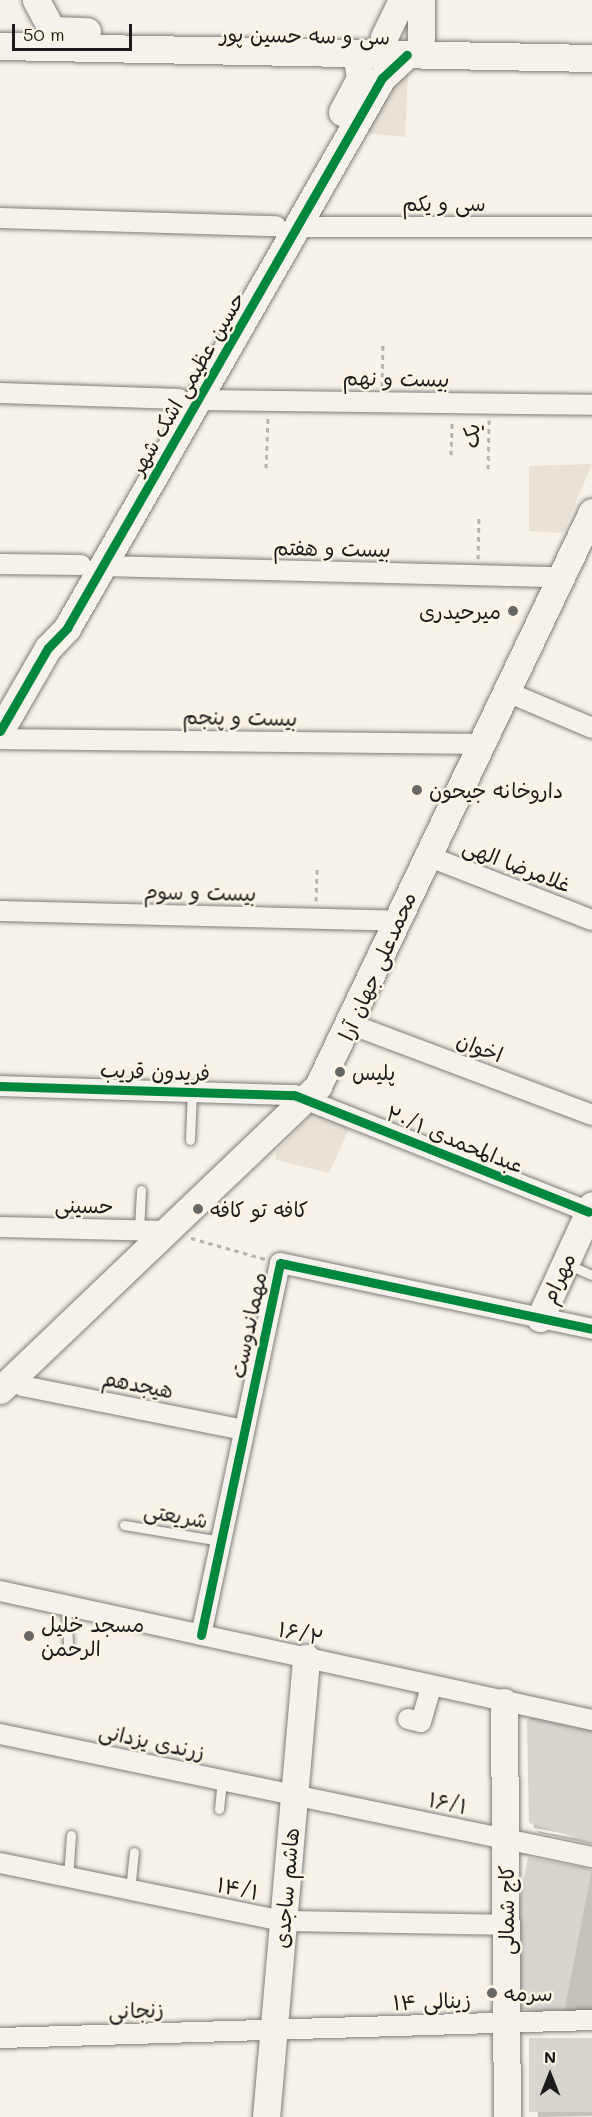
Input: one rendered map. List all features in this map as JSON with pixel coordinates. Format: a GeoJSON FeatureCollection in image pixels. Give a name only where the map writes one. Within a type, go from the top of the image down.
{"type":"FeatureCollection","features":[{"type":"Feature","properties":{"kind":"street","name":"سی و سه حسین پور"},"geometry":{"type":"LineString","coordinates":[[36,0],[52,30],[384,37],[414,46],[592,58]]}},
{"type":"Feature","properties":{"kind":"street"},"geometry":{"type":"LineString","coordinates":[[384,37],[402,0]]}},
{"type":"Feature","properties":{"kind":"street"},"geometry":{"type":"LineString","coordinates":[[414,46],[421,0]]}},
{"type":"Feature","properties":{"kind":"street","name":"سی و سه حسین پور"},"geometry":{"type":"LineString","coordinates":[[0,45],[356,54],[414,46],[592,41]]}},
{"type":"Feature","properties":{"kind":"street","name":"حسین عظیمی اشک شهر"},"geometry":{"type":"LineString","coordinates":[[286,227],[382,78],[414,46]]}},
{"type":"Feature","properties":{"kind":"street","name":"حسین عظیمی اشک شهر"},"geometry":{"type":"LineString","coordinates":[[0,731],[48,648],[67,628],[91,566],[189,400],[286,227],[358,85],[356,54]]}},
{"type":"Feature","properties":{"kind":"street","name":"سی و یکم"},"geometry":{"type":"LineString","coordinates":[[0,218],[286,227],[592,227]]}},
{"type":"Feature","properties":{"kind":"street","name":"بیست و نهم"},"geometry":{"type":"LineString","coordinates":[[0,393],[189,400],[592,405]]}},
{"type":"Feature","properties":{"kind":"street","name":"محمدعلی جهان آرا"},"geometry":{"type":"LineString","coordinates":[[11,1377],[308,1099],[350,1024],[399,921],[425,855],[560,577],[589,525]]}},
{"type":"Feature","properties":{"kind":"street","name":"بیست و هفتم"},"geometry":{"type":"LineString","coordinates":[[0,564],[560,577]]}},
{"type":"Feature","properties":{"kind":"street"},"geometry":{"type":"LineString","coordinates":[[505,692],[592,728]]}},
{"type":"Feature","properties":{"kind":"street","name":"بیست و پنجم"},"geometry":{"type":"LineString","coordinates":[[0,739],[479,744]]}},
{"type":"Feature","properties":{"kind":"street","name":"غلامرضا الهی"},"geometry":{"type":"LineString","coordinates":[[425,855],[592,920]]}},
{"type":"Feature","properties":{"kind":"street","name":"بیست و سوم"},"geometry":{"type":"LineString","coordinates":[[0,911],[399,921]]}},
{"type":"Feature","properties":{"kind":"street","name":"اخوان"},"geometry":{"type":"LineString","coordinates":[[350,1024],[592,1115]]}},
{"type":"Feature","properties":{"kind":"street","name":"فریدون قریب"},"geometry":{"type":"LineString","coordinates":[[0,1086],[192,1090],[308,1099]]}},
{"type":"Feature","properties":{"kind":"street","name":"عبدالمحمدی ۲۰/۱"},"geometry":{"type":"LineString","coordinates":[[308,1099],[590,1209]]}},
{"type":"Feature","properties":{"kind":"street","name":"مهرام"},"geometry":{"type":"LineString","coordinates":[[540,1318],[590,1209]]}},
{"type":"Feature","properties":{"kind":"street","name":"حسینی"},"geometry":{"type":"LineString","coordinates":[[0,1227],[166,1231]]}},
{"type":"Feature","properties":{"kind":"street","name":"مهماندوست"},"geometry":{"type":"LineString","coordinates":[[201,1635],[280,1263],[592,1329]]}},
{"type":"Feature","properties":{"kind":"street","name":"هیجدهم"},"geometry":{"type":"LineString","coordinates":[[11,1377],[244,1430]]}},
{"type":"Feature","properties":{"kind":"street","name":"۱۶/۲"},"geometry":{"type":"LineString","coordinates":[[0,1591],[592,1720]]}},
{"type":"Feature","properties":{"kind":"street","name":"هاشم ساجدی"},"geometry":{"type":"LineString","coordinates":[[266,2117],[306,1658]]}},
{"type":"Feature","properties":{"kind":"street"},"geometry":{"type":"LineString","coordinates":[[408,1719],[421,1722],[431,1686]]}},
{"type":"Feature","properties":{"kind":"street","name":"کاج شمالی"},"geometry":{"type":"LineString","coordinates":[[504,1702],[507,2117]]}},
{"type":"Feature","properties":{"kind":"street","name":"زرندی یزدانی"},"geometry":{"type":"LineString","coordinates":[[0,1734],[294,1795]]}},
{"type":"Feature","properties":{"kind":"street","name":"۱۶/۱"},"geometry":{"type":"LineString","coordinates":[[294,1795],[592,1857]]}},
{"type":"Feature","properties":{"kind":"street","name":"۱۴/۱"},"geometry":{"type":"LineString","coordinates":[[0,1863],[283,1921],[506,1925]]}},
{"type":"Feature","properties":{"kind":"street","name":"زینالی ۱۴"},"geometry":{"type":"LineString","coordinates":[[274,2030],[592,2020]]}},
{"type":"Feature","properties":{"kind":"street","name":"زنجانی"},"geometry":{"type":"LineString","coordinates":[[0,2038],[274,2030]]}},
{"type":"Feature","properties":{"kind":"lane"},"geometry":{"type":"LineString","coordinates":[[190,1140],[192,1090]]}},
{"type":"Feature","properties":{"kind":"lane"},"geometry":{"type":"LineString","coordinates":[[139,1231],[141,1190]]}},
{"type":"Feature","properties":{"kind":"lane"},"geometry":{"type":"LineString","coordinates":[[565,1263],[592,1275]]}},
{"type":"Feature","properties":{"kind":"lane","name":"شریعتی"},"geometry":{"type":"LineString","coordinates":[[124,1525],[221,1542]]}},
{"type":"Feature","properties":{"kind":"lane"},"geometry":{"type":"LineString","coordinates":[[66,1605],[68,1644]]}},
{"type":"Feature","properties":{"kind":"lane"},"geometry":{"type":"LineString","coordinates":[[219,1809],[222,1780]]}},
{"type":"Feature","properties":{"kind":"lane"},"geometry":{"type":"LineString","coordinates":[[68,1877],[71,1835]]}},
{"type":"Feature","properties":{"kind":"lane"},"geometry":{"type":"LineString","coordinates":[[130,1890],[134,1852]]}},
{"type":"Feature","properties":{"kind":"path"},"geometry":{"type":"LineString","coordinates":[[382,402],[383,343]]}},
{"type":"Feature","properties":{"kind":"path"},"geometry":{"type":"LineString","coordinates":[[266,468],[268,401]]}},
{"type":"Feature","properties":{"kind":"path"},"geometry":{"type":"LineString","coordinates":[[451,456],[453,403]]}},
{"type":"Feature","properties":{"kind":"path"},"geometry":{"type":"LineString","coordinates":[[478,575],[479,515]]}},
{"type":"Feature","properties":{"kind":"path"},"geometry":{"type":"LineString","coordinates":[[316,919],[317,867]]}},
{"type":"Feature","properties":{"kind":"path"},"geometry":{"type":"LineString","coordinates":[[166,1231],[280,1263]]}},
{"type":"Feature","properties":{"kind":"shaded area"},"geometry":{"type":"Polygon","coordinates":[[[396,72],[408,73],[405,137],[364,133],[396,72]]]}},
{"type":"Feature","properties":{"kind":"shaded area"},"geometry":{"type":"Polygon","coordinates":[[[592,464],[563,533],[529,531],[529,466],[592,464]]]}},
{"type":"Feature","properties":{"kind":"shaded area"},"geometry":{"type":"Polygon","coordinates":[[[314,1111],[349,1129],[329,1173],[276,1160],[276,1152],[314,1111]]]}},
{"type":"Feature","properties":{"kind":"building"},"geometry":{"type":"Polygon","coordinates":[[[532,1716],[592,1728],[592,1843],[529,1823],[527,1721],[532,1716]]]}},
{"type":"Feature","properties":{"kind":"building"},"geometry":{"type":"Polygon","coordinates":[[[528,1857],[592,1869],[563,2017],[499,2004],[528,1857]]]}},
{"type":"Feature","properties":{"kind":"building"},"geometry":{"type":"Polygon","coordinates":[[[529,2038],[592,2038],[592,2112],[529,2112],[529,2038]]]}},
{"type":"Feature","properties":{"kind":"cycle path"},"geometry":{"type":"LineString","coordinates":[[0,731],[48,648],[67,628],[382,78],[407,55]]}},
{"type":"Feature","properties":{"kind":"cycle path"},"geometry":{"type":"LineString","coordinates":[[0,1086],[294,1095],[589,1212]]}},
{"type":"Feature","properties":{"kind":"cycle path"},"geometry":{"type":"LineString","coordinates":[[201,1635],[280,1263],[592,1329]]}},
{"type":"Feature","properties":{"kind":"place","name":"میرحیدری"},"geometry":{"type":"Point","coordinates":[513,611]}},
{"type":"Feature","properties":{"kind":"place","name":"داروخانه جیحون"},"geometry":{"type":"Point","coordinates":[417,790]}},
{"type":"Feature","properties":{"kind":"place","name":"پلیس"},"geometry":{"type":"Point","coordinates":[340,1072]}},
{"type":"Feature","properties":{"kind":"place","name":"کافه تو کافه"},"geometry":{"type":"Point","coordinates":[198,1209]}},
{"type":"Feature","properties":{"kind":"place","name":"مسجد خلیل الرحمن"},"geometry":{"type":"Point","coordinates":[29,1636]}},
{"type":"Feature","properties":{"kind":"place","name":"سرمه"},"geometry":{"type":"Point","coordinates":[492,1993]}}]}
